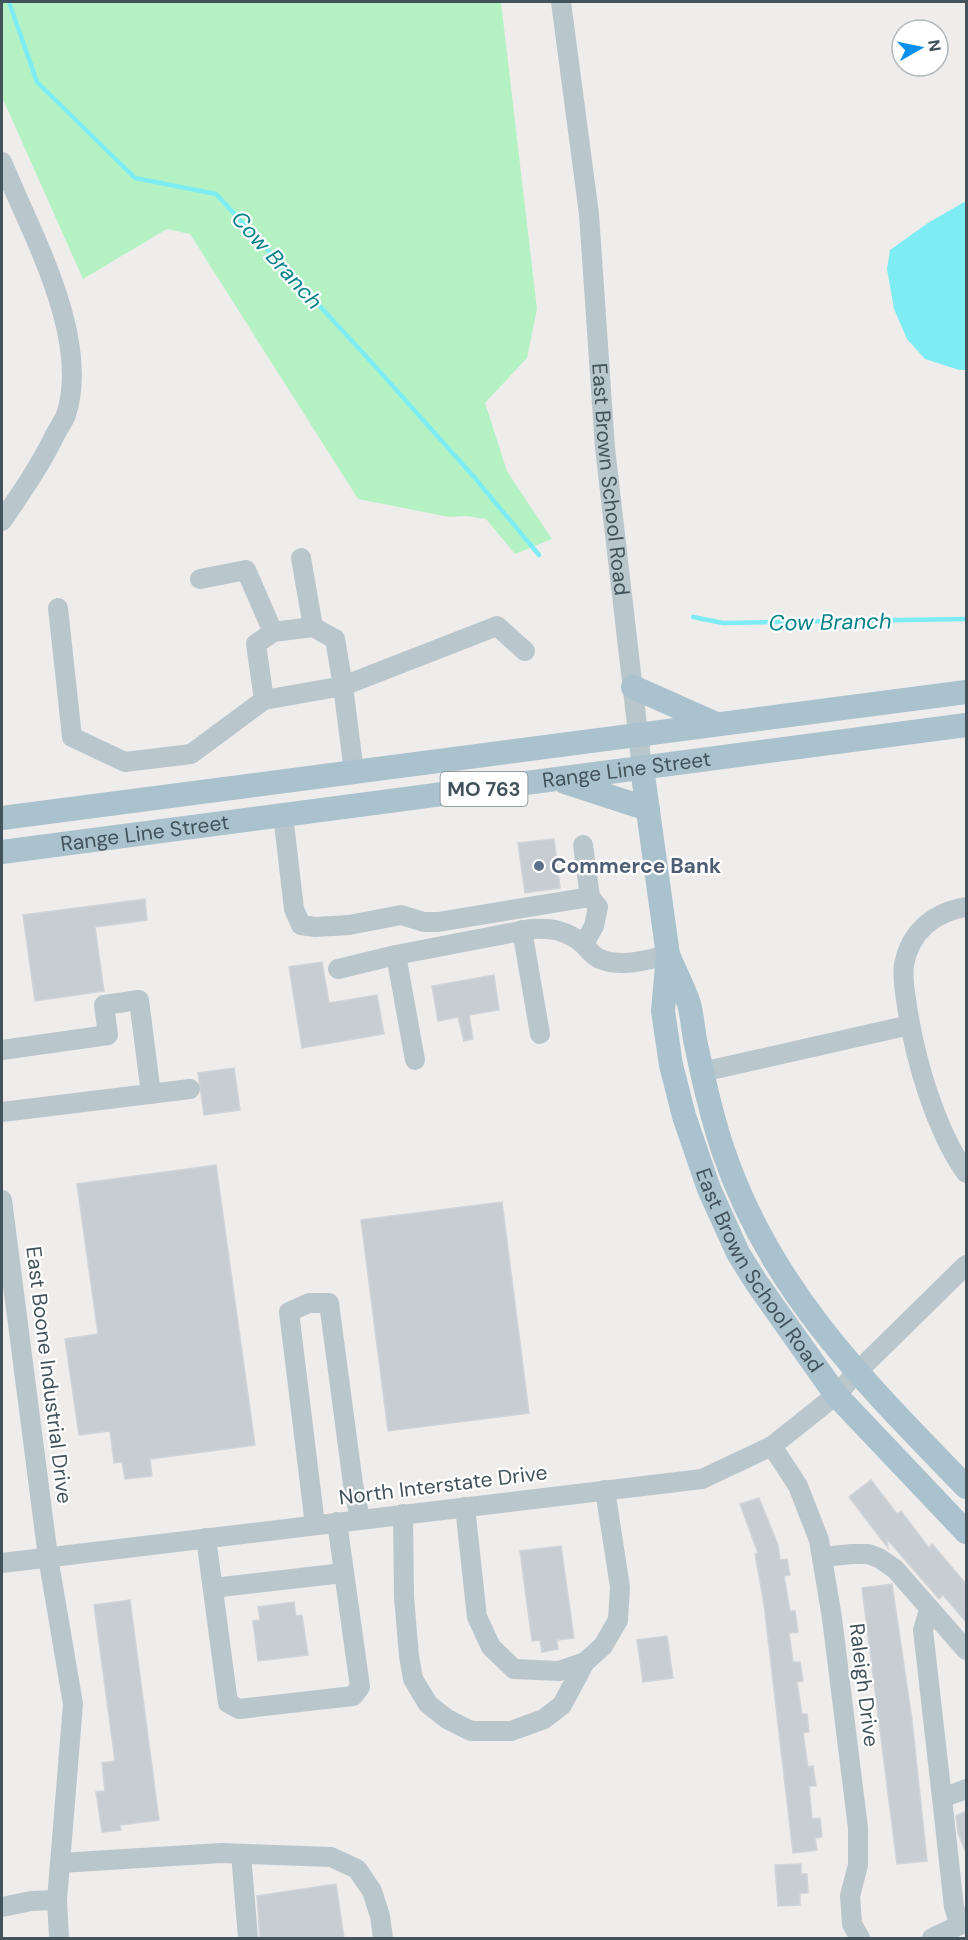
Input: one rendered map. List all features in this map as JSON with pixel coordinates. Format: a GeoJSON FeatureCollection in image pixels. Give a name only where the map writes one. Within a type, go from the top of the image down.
{"type":"FeatureCollection","features":[{"type":"Feature","properties":{"kind":"main road"},"geometry":{"type":"LineString","coordinates":[[633,687],[716,724]]}},
{"type":"Feature","properties":{"kind":"main road","name":"Range Line Street"},"geometry":{"type":"LineString","coordinates":[[2,818],[966,692]]}},
{"type":"Feature","properties":{"kind":"main road","name":"Range Line Street"},"geometry":{"type":"LineString","coordinates":[[2,852],[966,725]]}},
{"type":"Feature","properties":{"kind":"main road","name":"East Brown School Road"},"geometry":{"type":"LineString","coordinates":[[642,768],[668,955],[663,1011],[671,1065],[684,1116],[709,1189],[738,1252],[756,1282],[836,1395],[966,1532]]}},
{"type":"Feature","properties":{"kind":"main road"},"geometry":{"type":"LineString","coordinates":[[557,779],[648,809]]}},
{"type":"Feature","properties":{"kind":"main road"},"geometry":{"type":"LineString","coordinates":[[2,834],[99,805]]}},
{"type":"Feature","properties":{"kind":"main road","name":"East Brown School Road"},"geometry":{"type":"LineString","coordinates":[[668,955],[688,1004],[702,1072],[722,1149],[740,1198],[760,1238],[796,1295],[856,1372],[966,1487]]}},
{"type":"Feature","properties":{"kind":"street","name":"East Brown School Road"},"geometry":{"type":"LineString","coordinates":[[561,2],[589,214],[605,448],[642,768]]}},
{"type":"Feature","properties":{"kind":"street"},"geometry":{"type":"LineString","coordinates":[[2,162],[49,272],[69,336],[72,375],[66,415],[43,459],[2,521]]}},
{"type":"Feature","properties":{"kind":"street"},"geometry":{"type":"LineString","coordinates":[[301,558],[313,627]]}},
{"type":"Feature","properties":{"kind":"street"},"geometry":{"type":"LineString","coordinates":[[200,579],[246,570],[273,632]]}},
{"type":"Feature","properties":{"kind":"street"},"geometry":{"type":"LineString","coordinates":[[58,608],[72,737],[125,762],[191,754],[264,700],[343,686],[497,626],[525,651]]}},
{"type":"Feature","properties":{"kind":"street"},"geometry":{"type":"LineString","coordinates":[[264,700],[256,644],[273,632],[313,627],[335,639],[354,772]]}},
{"type":"Feature","properties":{"kind":"street"},"geometry":{"type":"LineString","coordinates":[[283,815],[294,909],[302,925],[315,927],[349,925],[401,915],[424,922],[438,922],[590,897]]}},
{"type":"Feature","properties":{"kind":"street"},"geometry":{"type":"LineString","coordinates":[[583,845],[590,897],[598,907],[594,926],[584,944]]}},
{"type":"Feature","properties":{"kind":"street"},"geometry":{"type":"LineString","coordinates":[[966,907],[947,910],[925,925],[909,949],[904,965],[904,985],[910,1025],[922,1076],[936,1113],[966,1173]]}},
{"type":"Feature","properties":{"kind":"street"},"geometry":{"type":"LineString","coordinates":[[338,969],[522,930],[553,928],[569,934],[584,944],[597,958],[610,962],[627,964],[668,955]]}},
{"type":"Feature","properties":{"kind":"street"},"geometry":{"type":"LineString","coordinates":[[522,930],[540,1034]]}},
{"type":"Feature","properties":{"kind":"street"},"geometry":{"type":"LineString","coordinates":[[396,955],[415,1060]]}},
{"type":"Feature","properties":{"kind":"street"},"geometry":{"type":"LineString","coordinates":[[2,1050],[108,1035],[104,1005],[139,1000],[151,1094]]}},
{"type":"Feature","properties":{"kind":"street"},"geometry":{"type":"LineString","coordinates":[[702,1072],[910,1025]]}},
{"type":"Feature","properties":{"kind":"street"},"geometry":{"type":"LineString","coordinates":[[2,1112],[190,1089]]}},
{"type":"Feature","properties":{"kind":"street","name":"East Boone Industrial Drive"},"geometry":{"type":"LineString","coordinates":[[2,1200],[48,1557],[73,1704],[57,1900],[59,1938]]}},
{"type":"Feature","properties":{"kind":"street","name":"North Interstate Drive"},"geometry":{"type":"LineString","coordinates":[[2,1563],[702,1479],[772,1446],[836,1395],[856,1372],[966,1266]]}},
{"type":"Feature","properties":{"kind":"street"},"geometry":{"type":"LineString","coordinates":[[315,1525],[289,1312],[309,1303],[329,1303],[353,1484],[360,1520]]}},
{"type":"Feature","properties":{"kind":"street","name":"Raleigh Drive"},"geometry":{"type":"LineString","coordinates":[[772,1446],[798,1486],[819,1540],[832,1618],[858,1828],[858,1864],[850,1896],[852,1924],[860,1938]]}},
{"type":"Feature","properties":{"kind":"street"},"geometry":{"type":"LineString","coordinates":[[403,1514],[404,1597],[413,1680],[428,1704],[447,1719],[471,1731],[511,1731],[543,1719],[562,1705],[585,1662],[603,1646],[618,1620],[620,1587],[605,1490]]}},
{"type":"Feature","properties":{"kind":"street"},"geometry":{"type":"LineString","coordinates":[[465,1507],[477,1617],[491,1647],[514,1669],[559,1671],[585,1662]]}},
{"type":"Feature","properties":{"kind":"street"},"geometry":{"type":"LineString","coordinates":[[206,1538],[228,1703],[239,1709],[353,1696],[360,1687],[337,1522]]}},
{"type":"Feature","properties":{"kind":"street"},"geometry":{"type":"LineString","coordinates":[[822,1557],[860,1554],[879,1558],[895,1569],[966,1650]]}},
{"type":"Feature","properties":{"kind":"street"},"geometry":{"type":"LineString","coordinates":[[213,1588],[343,1573]]}},
{"type":"Feature","properties":{"kind":"street"},"geometry":{"type":"LineString","coordinates":[[929,1610],[923,1630],[954,1907],[963,1923],[932,1938]]}},
{"type":"Feature","properties":{"kind":"street"},"geometry":{"type":"LineString","coordinates":[[942,1798],[966,1789]]}},
{"type":"Feature","properties":{"kind":"street"},"geometry":{"type":"LineString","coordinates":[[60,1863],[221,1853],[331,1857],[357,1869],[372,1891],[380,1916],[383,1938]]}},
{"type":"Feature","properties":{"kind":"street"},"geometry":{"type":"LineString","coordinates":[[241,1854],[248,1938]]}},
{"type":"Feature","properties":{"kind":"street"},"geometry":{"type":"LineString","coordinates":[[2,1907],[31,1901],[57,1900]]}},
{"type":"Feature","properties":{"kind":"green space"},"geometry":{"type":"Polygon","coordinates":[[[2,2],[501,2],[537,309],[527,358],[485,403],[507,471],[552,539],[515,554],[486,519],[466,516],[449,517],[358,499],[190,234],[167,229],[83,279],[2,97],[2,2]]]}},
{"type":"Feature","properties":{"kind":"water"},"geometry":{"type":"Polygon","coordinates":[[[966,201],[966,370],[959,370],[925,359],[907,339],[894,309],[887,269],[890,250],[928,223],[966,201]]]}},
{"type":"Feature","properties":{"kind":"building","name":"Commerce Bank"},"geometry":{"type":"Polygon","coordinates":[[[554,839],[560,888],[525,893],[518,843],[554,839]]]}},
{"type":"Feature","properties":{"kind":"building"},"geometry":{"type":"Polygon","coordinates":[[[145,899],[147,920],[95,927],[104,991],[35,1001],[23,915],[145,899]]]}},
{"type":"Feature","properties":{"kind":"building"},"geometry":{"type":"Polygon","coordinates":[[[322,962],[329,1003],[377,995],[384,1034],[302,1048],[289,967],[322,962]]]}},
{"type":"Feature","properties":{"kind":"building"},"geometry":{"type":"Polygon","coordinates":[[[494,975],[499,1010],[469,1015],[473,1039],[464,1041],[458,1017],[438,1021],[432,986],[494,975]]]}},
{"type":"Feature","properties":{"kind":"building"},"geometry":{"type":"Polygon","coordinates":[[[234,1068],[240,1110],[204,1115],[198,1073],[234,1068]]]}},
{"type":"Feature","properties":{"kind":"building"},"geometry":{"type":"Polygon","coordinates":[[[216,1165],[255,1445],[150,1459],[152,1476],[125,1479],[122,1462],[114,1463],[110,1431],[79,1435],[65,1339],[98,1334],[77,1184],[216,1165]]]}},
{"type":"Feature","properties":{"kind":"building"},"geometry":{"type":"Polygon","coordinates":[[[502,1202],[529,1413],[388,1431],[361,1220],[502,1202]]]}},
{"type":"Feature","properties":{"kind":"building"},"geometry":{"type":"Polygon","coordinates":[[[871,1480],[897,1514],[901,1511],[929,1548],[932,1544],[966,1584],[966,1622],[943,1595],[939,1599],[887,1539],[888,1548],[849,1497],[871,1480]]]}},
{"type":"Feature","properties":{"kind":"building"},"geometry":{"type":"Polygon","coordinates":[[[759,1498],[778,1545],[780,1560],[787,1559],[790,1575],[784,1576],[790,1611],[795,1611],[798,1632],[789,1633],[793,1662],[800,1662],[803,1681],[797,1682],[802,1714],[807,1714],[809,1732],[803,1733],[808,1767],[813,1766],[816,1786],[809,1786],[812,1819],[820,1818],[822,1837],[815,1838],[817,1850],[793,1853],[764,1604],[755,1554],[758,1553],[740,1504],[759,1498]]]}},
{"type":"Feature","properties":{"kind":"building"},"geometry":{"type":"Polygon","coordinates":[[[561,1546],[574,1638],[557,1640],[558,1649],[542,1652],[540,1640],[532,1641],[520,1551],[561,1546]]]}},
{"type":"Feature","properties":{"kind":"building"},"geometry":{"type":"Polygon","coordinates":[[[892,1584],[912,1720],[927,1861],[897,1864],[862,1588],[892,1584]]]}},
{"type":"Feature","properties":{"kind":"building"},"geometry":{"type":"Polygon","coordinates":[[[130,1600],[159,1820],[120,1825],[121,1830],[102,1832],[96,1792],[105,1791],[102,1763],[115,1761],[94,1605],[130,1600]]]}},
{"type":"Feature","properties":{"kind":"building"},"geometry":{"type":"Polygon","coordinates":[[[294,1602],[296,1616],[302,1615],[308,1655],[258,1661],[253,1621],[260,1620],[258,1607],[294,1602]]]}},
{"type":"Feature","properties":{"kind":"building"},"geometry":{"type":"Polygon","coordinates":[[[667,1636],[673,1678],[643,1682],[637,1640],[667,1636]]]}},
{"type":"Feature","properties":{"kind":"building"},"geometry":{"type":"Polygon","coordinates":[[[966,1811],[966,1853],[958,1833],[956,1816],[966,1811]]]}},
{"type":"Feature","properties":{"kind":"building"},"geometry":{"type":"Polygon","coordinates":[[[801,1864],[801,1874],[807,1874],[808,1893],[800,1893],[800,1905],[778,1906],[775,1865],[801,1864]]]}},
{"type":"Feature","properties":{"kind":"building"},"geometry":{"type":"Polygon","coordinates":[[[336,1884],[344,1938],[260,1938],[257,1896],[336,1884]]]}},
{"type":"Feature","properties":{"kind":"waterway","name":"Cow Branch"},"geometry":{"type":"LineString","coordinates":[[9,2],[37,82],[135,178],[216,194],[365,355],[474,477],[539,555]]}},
{"type":"Feature","properties":{"kind":"waterway","name":"Cow Branch"},"geometry":{"type":"LineString","coordinates":[[693,617],[723,623],[966,619]]}},
{"type":"Feature","properties":{"kind":"place","name":"Commerce Bank"},"geometry":{"type":"Point","coordinates":[539,866]}}]}
